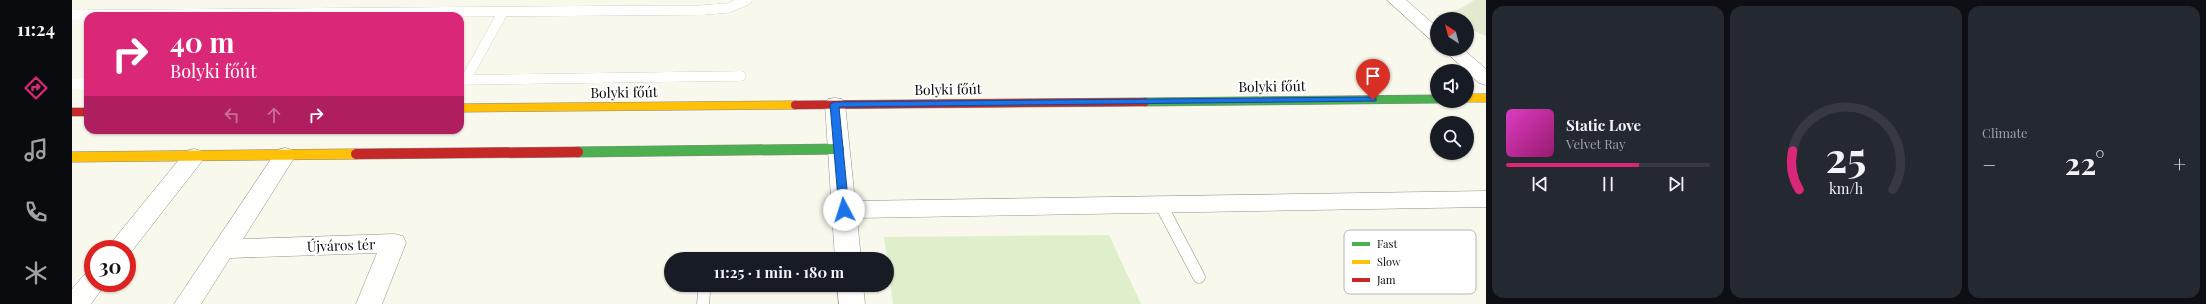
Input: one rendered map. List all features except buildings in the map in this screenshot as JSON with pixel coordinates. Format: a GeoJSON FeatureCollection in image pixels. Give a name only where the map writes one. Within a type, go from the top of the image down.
{"type":"FeatureCollection","features":[{"type":"Feature","properties":{"kind":"main road"},"geometry":{"type":"LineString","coordinates":[[1474,98],[1486,98]]}},
{"type":"Feature","properties":{"kind":"main road","name":"Bolyki főút"},"geometry":{"type":"LineString","coordinates":[[464,108],[1430,99]]}},
{"type":"Feature","properties":{"kind":"main road"},"geometry":{"type":"LineString","coordinates":[[72,112],[84,112]]}},
{"type":"Feature","properties":{"kind":"main road"},"geometry":{"type":"LineString","coordinates":[[72,157],[839,149]]}},
{"type":"Feature","properties":{"kind":"street"},"geometry":{"type":"LineString","coordinates":[[1396,0],[1430,30]]}},
{"type":"Feature","properties":{"kind":"street"},"geometry":{"type":"LineString","coordinates":[[1460,56],[1486,79]]}},
{"type":"Feature","properties":{"kind":"street"},"geometry":{"type":"LineString","coordinates":[[835,104],[847,252]]}},
{"type":"Feature","properties":{"kind":"street"},"geometry":{"type":"LineString","coordinates":[[186,304],[285,155]]}},
{"type":"Feature","properties":{"kind":"street"},"geometry":{"type":"LineString","coordinates":[[126,240],[194,156]]}},
{"type":"Feature","properties":{"kind":"street"},"geometry":{"type":"LineString","coordinates":[[844,210],[1486,199]]}},
{"type":"Feature","properties":{"kind":"street","name":"Újváros tér"},"geometry":{"type":"LineString","coordinates":[[223,249],[394,243],[369,304]]}},
{"type":"Feature","properties":{"kind":"street"},"geometry":{"type":"LineString","coordinates":[[75,304],[85,292]]}},
{"type":"Feature","properties":{"kind":"street"},"geometry":{"type":"LineString","coordinates":[[851,292],[852,304]]}},
{"type":"Feature","properties":{"kind":"lane"},"geometry":{"type":"LineString","coordinates":[[464,12],[713,10],[738,5],[747,0]]}},
{"type":"Feature","properties":{"kind":"lane"},"geometry":{"type":"LineString","coordinates":[[464,78],[504,12]]}},
{"type":"Feature","properties":{"kind":"lane"},"geometry":{"type":"LineString","coordinates":[[72,16],[84,16]]}},
{"type":"Feature","properties":{"kind":"lane"},"geometry":{"type":"LineString","coordinates":[[464,80],[742,76]]}},
{"type":"Feature","properties":{"kind":"lane"},"geometry":{"type":"LineString","coordinates":[[72,84],[84,84]]}},
{"type":"Feature","properties":{"kind":"lane"},"geometry":{"type":"LineString","coordinates":[[1161,205],[1199,277]]}},
{"type":"Feature","properties":{"kind":"green space"},"geometry":{"type":"Polygon","coordinates":[[[1474,0],[1486,0],[1486,36],[1474,31],[1474,12],[1447,12],[1462,8],[1474,0]]]}},
{"type":"Feature","properties":{"kind":"green space"},"geometry":{"type":"Polygon","coordinates":[[[1109,235],[1141,304],[893,304],[891,292],[894,292],[894,252],[886,252],[884,237],[1109,235]]]}},
{"type":"Feature","properties":{"kind":"traffic: fast"},"geometry":{"type":"LineString","coordinates":[[1145,102],[1430,99]]}},
{"type":"Feature","properties":{"kind":"traffic: fast"},"geometry":{"type":"LineString","coordinates":[[578,152],[839,149]]}},
{"type":"Feature","properties":{"kind":"traffic: slow"},"geometry":{"type":"LineString","coordinates":[[1474,98],[1486,98]]}},
{"type":"Feature","properties":{"kind":"traffic: slow"},"geometry":{"type":"LineString","coordinates":[[464,108],[795,105]]}},
{"type":"Feature","properties":{"kind":"traffic: slow"},"geometry":{"type":"LineString","coordinates":[[72,157],[356,154]]}},
{"type":"Feature","properties":{"kind":"traffic: jam"},"geometry":{"type":"LineString","coordinates":[[795,105],[1145,102]]}},
{"type":"Feature","properties":{"kind":"traffic: jam"},"geometry":{"type":"LineString","coordinates":[[72,112],[84,112]]}},
{"type":"Feature","properties":{"kind":"traffic: jam"},"geometry":{"type":"LineString","coordinates":[[356,154],[578,152]]}},
{"type":"Feature","properties":{"kind":"route"},"geometry":{"type":"LineString","coordinates":[[844,210],[835,104],[1373,100]]}}]}
